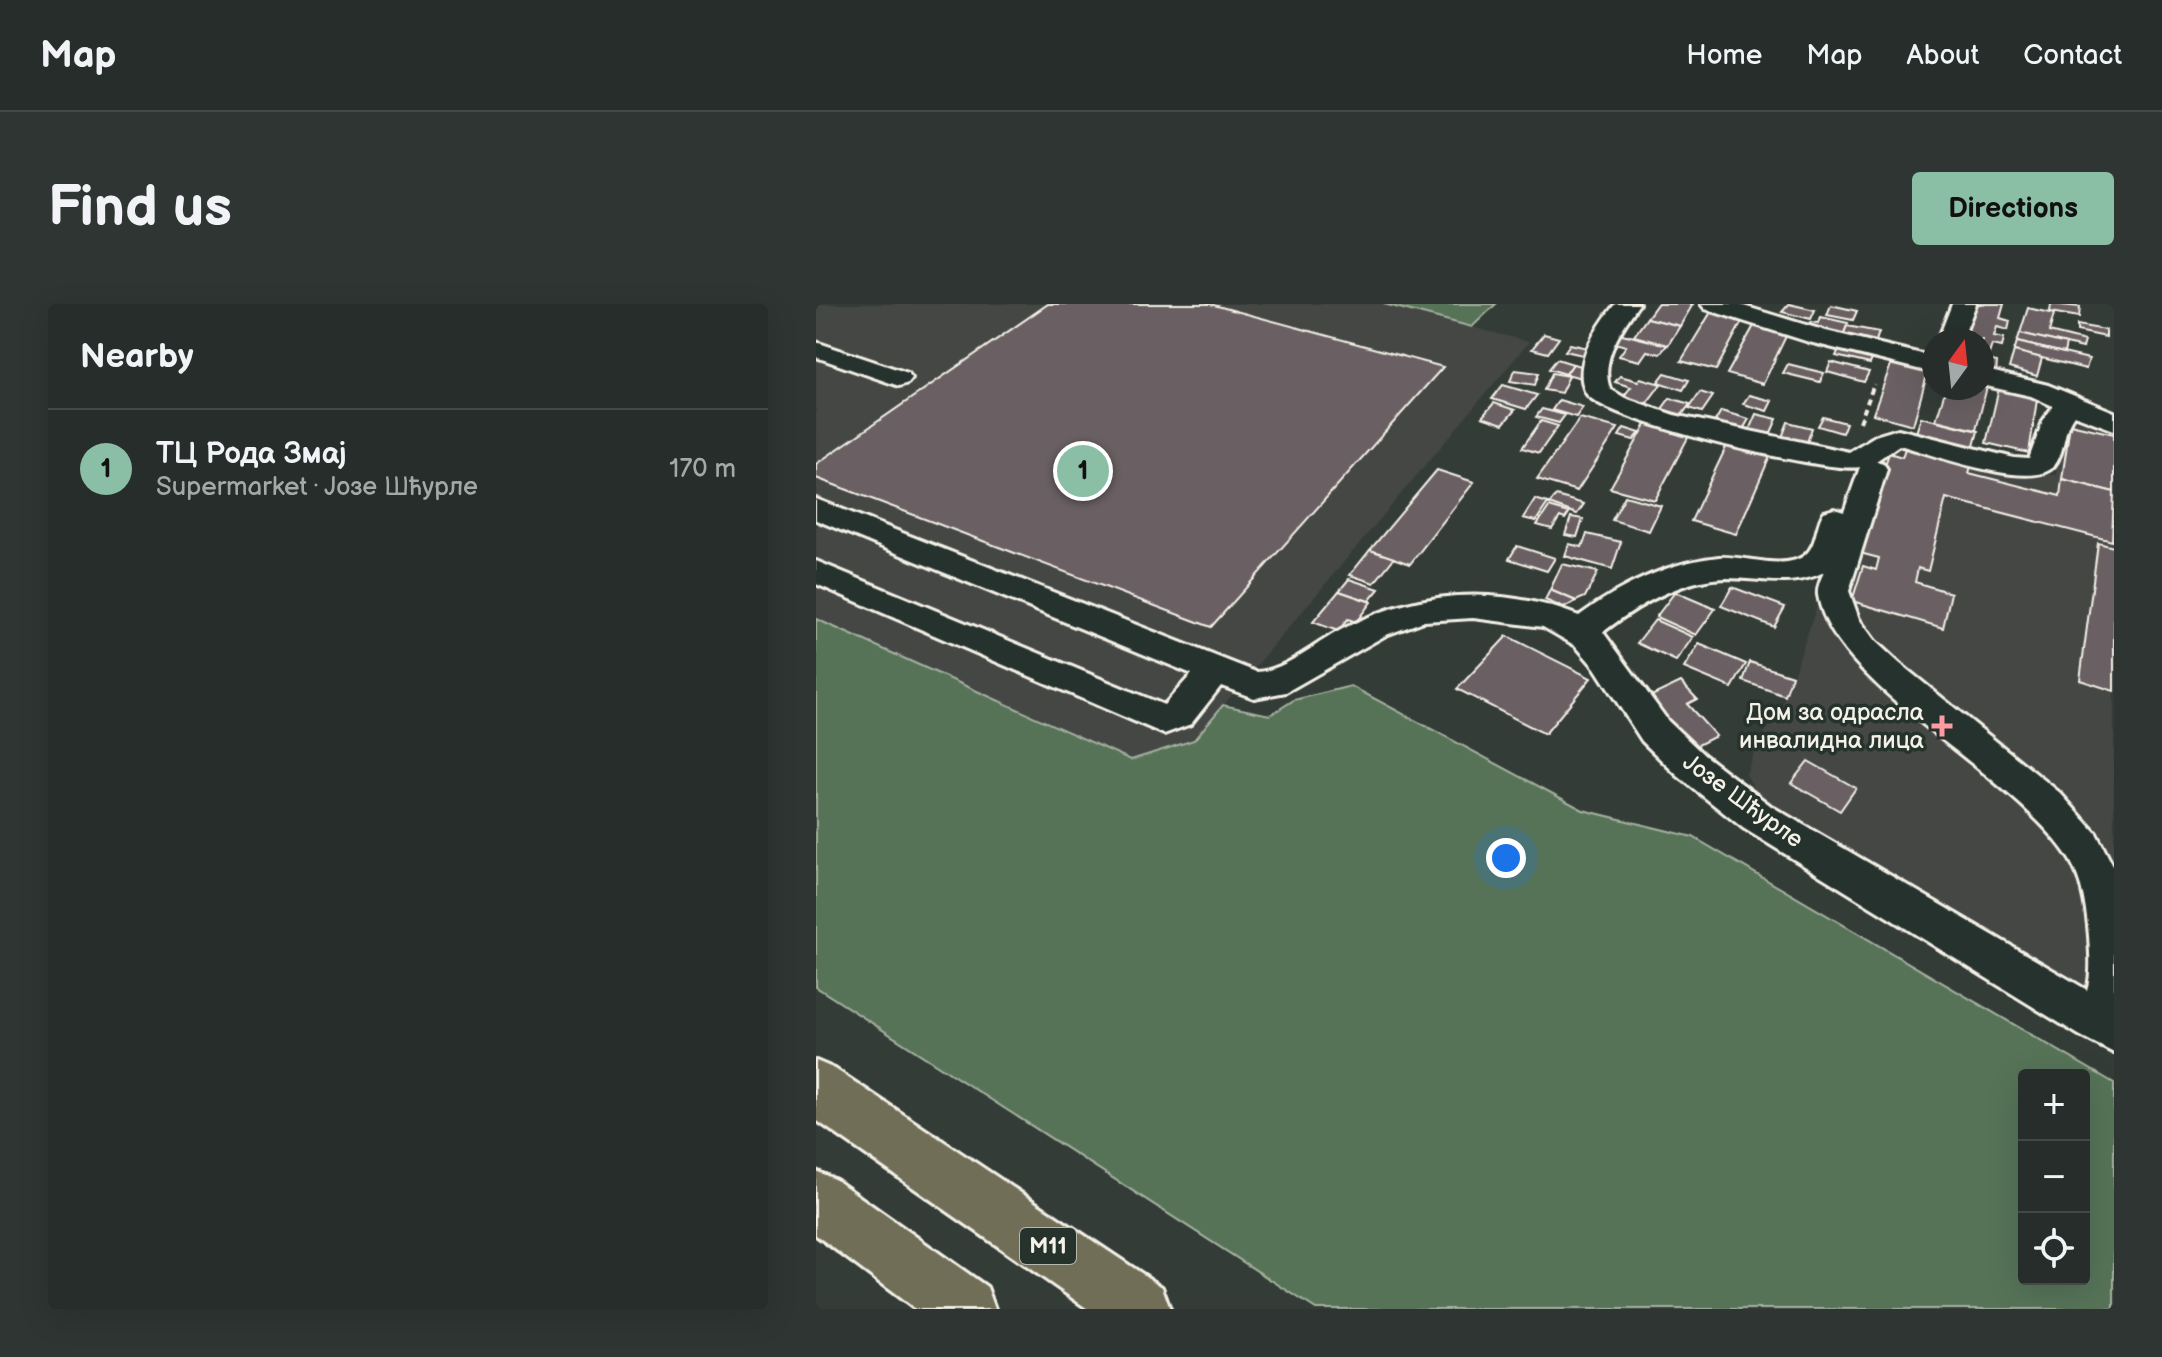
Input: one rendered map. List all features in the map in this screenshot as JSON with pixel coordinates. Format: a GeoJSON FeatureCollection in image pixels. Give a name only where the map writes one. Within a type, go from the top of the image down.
{"type":"FeatureCollection","features":[{"type":"Feature","properties":{"kind":"highway","name":"M11"},"geometry":{"type":"LineString","coordinates":[[816,1088],[1140,1309]]}},
{"type":"Feature","properties":{"kind":"highway"},"geometry":{"type":"LineString","coordinates":[[816,1200],[965,1309]]}},
{"type":"Feature","properties":{"kind":"street"},"geometry":{"type":"LineString","coordinates":[[1627,304],[1611,325],[1600,351],[1595,387],[1607,399],[1674,422],[1859,465]]}},
{"type":"Feature","properties":{"kind":"street"},"geometry":{"type":"LineString","coordinates":[[1713,304],[1806,334],[1922,362]]}},
{"type":"Feature","properties":{"kind":"street"},"geometry":{"type":"LineString","coordinates":[[1955,328],[1964,304]]}},
{"type":"Feature","properties":{"kind":"street"},"geometry":{"type":"LineString","coordinates":[[816,349],[899,378]]}},
{"type":"Feature","properties":{"kind":"street"},"geometry":{"type":"LineString","coordinates":[[1994,380],[2039,390],[2114,422]]}},
{"type":"Feature","properties":{"kind":"street"},"geometry":{"type":"LineString","coordinates":[[2069,405],[2056,416],[2047,458],[2036,468],[2014,467],[1898,437],[1886,440],[1861,458],[1833,591],[1836,608],[1858,647],[2033,793],[2087,853],[2104,896],[2112,952],[2105,1025]]}},
{"type":"Feature","properties":{"kind":"street"},"geometry":{"type":"LineString","coordinates":[[816,509],[1254,685],[1278,683],[1387,620],[1429,608],[1466,606],[1525,613],[1581,631],[1645,591],[1694,573],[1719,568],[1784,571],[1814,563],[1824,554],[1859,465]]}},
{"type":"Feature","properties":{"kind":"street"},"geometry":{"type":"LineString","coordinates":[[816,572],[1164,720],[1179,714],[1214,670]]}},
{"type":"Feature","properties":{"kind":"street","name":"Јозе Шћурле"},"geometry":{"type":"LineString","coordinates":[[1581,631],[1595,645],[1655,732],[1712,785],[1757,817],[2105,1025]]}},
{"type":"Feature","properties":{"kind":"path"},"geometry":{"type":"LineString","coordinates":[[1860,422],[1874,384]]}},
{"type":"Feature","properties":{"kind":"shaded area"},"geometry":{"type":"Polygon","coordinates":[[[816,304],[1384,304],[1529,342],[1194,740],[1131,760],[816,619],[816,304]]]}},
{"type":"Feature","properties":{"kind":"shaded area","name":"Дом за одрасла инвалидна лица"},"geometry":{"type":"Polygon","coordinates":[[[2069,419],[2114,429],[2114,1005],[1760,801],[1746,774],[1756,746],[1783,705],[1865,466],[1894,442],[2023,474],[2056,475],[2061,423],[2069,419]]]}},
{"type":"Feature","properties":{"kind":"green space"},"geometry":{"type":"Polygon","coordinates":[[[1384,304],[1496,304],[1472,327],[1384,304]]]}},
{"type":"Feature","properties":{"kind":"green space"},"geometry":{"type":"Polygon","coordinates":[[[816,619],[1131,760],[1194,740],[1223,705],[1270,715],[1294,700],[1351,686],[1583,810],[1693,837],[2114,1083],[2114,1309],[1316,1309],[816,987],[816,619]]]}},
{"type":"Feature","properties":{"kind":"building"},"geometry":{"type":"Polygon","coordinates":[[[1048,304],[1210,304],[1443,367],[1211,627],[816,478],[816,464],[1048,304]]]}},
{"type":"Feature","properties":{"kind":"building"},"geometry":{"type":"Polygon","coordinates":[[[1657,304],[1693,304],[1680,326],[1647,318],[1657,304]]]}},
{"type":"Feature","properties":{"kind":"building"},"geometry":{"type":"Polygon","coordinates":[[[1789,304],[1815,310],[1811,319],[1782,312],[1789,304]]]}},
{"type":"Feature","properties":{"kind":"building"},"geometry":{"type":"Polygon","coordinates":[[[1977,304],[2004,304],[2000,318],[2010,321],[2008,330],[1997,327],[1994,336],[1994,328],[1969,328],[1977,304]]]}},
{"type":"Feature","properties":{"kind":"building"},"geometry":{"type":"Polygon","coordinates":[[[2051,304],[2080,307],[2079,317],[2050,312],[2051,304]]]}},
{"type":"Feature","properties":{"kind":"building"},"geometry":{"type":"Polygon","coordinates":[[[1831,305],[1857,311],[1853,320],[1827,315],[1831,305]]]}},
{"type":"Feature","properties":{"kind":"building"},"geometry":{"type":"Polygon","coordinates":[[[2028,308],[2054,314],[2049,332],[2085,341],[2083,348],[2020,333],[2028,308]]]}},
{"type":"Feature","properties":{"kind":"building"},"geometry":{"type":"Polygon","coordinates":[[[1711,312],[1743,320],[1716,370],[1681,361],[1711,312]]]}},
{"type":"Feature","properties":{"kind":"building"},"geometry":{"type":"Polygon","coordinates":[[[1821,317],[1848,323],[1842,338],[1806,330],[1810,322],[1818,323],[1821,317]]]}},
{"type":"Feature","properties":{"kind":"building"},"geometry":{"type":"Polygon","coordinates":[[[1647,318],[1680,326],[1668,345],[1634,336],[1647,318]]]}},
{"type":"Feature","properties":{"kind":"building"},"geometry":{"type":"Polygon","coordinates":[[[1755,324],[1788,332],[1763,384],[1727,374],[1755,324]]]}},
{"type":"Feature","properties":{"kind":"building"},"geometry":{"type":"Polygon","coordinates":[[[2077,325],[2106,330],[2106,337],[2077,331],[2077,325]]]}},
{"type":"Feature","properties":{"kind":"building"},"geometry":{"type":"Polygon","coordinates":[[[1847,326],[1879,332],[1875,344],[1843,336],[1847,326]]]}},
{"type":"Feature","properties":{"kind":"building"},"geometry":{"type":"Polygon","coordinates":[[[1618,333],[1667,345],[1660,354],[1647,351],[1640,361],[1619,356],[1626,346],[1611,342],[1618,333]]]}},
{"type":"Feature","properties":{"kind":"building"},"geometry":{"type":"Polygon","coordinates":[[[2020,333],[2066,344],[2064,353],[2017,342],[2020,333]]]}},
{"type":"Feature","properties":{"kind":"building"},"geometry":{"type":"Polygon","coordinates":[[[1544,334],[1559,338],[1548,353],[1532,349],[1544,334]]]}},
{"type":"Feature","properties":{"kind":"building"},"geometry":{"type":"Polygon","coordinates":[[[1994,336],[2004,338],[2002,347],[1994,345],[1994,336]]]}},
{"type":"Feature","properties":{"kind":"building"},"geometry":{"type":"Polygon","coordinates":[[[2017,342],[2089,359],[2086,369],[2014,351],[2017,342]]]}},
{"type":"Feature","properties":{"kind":"building"},"geometry":{"type":"Polygon","coordinates":[[[1570,344],[1592,349],[1587,356],[1565,351],[1570,344]]]}},
{"type":"Feature","properties":{"kind":"building"},"geometry":{"type":"Polygon","coordinates":[[[1840,347],[1874,355],[1870,364],[1836,356],[1840,347]]]}},
{"type":"Feature","properties":{"kind":"building"},"geometry":{"type":"Polygon","coordinates":[[[2014,351],[2042,358],[2037,376],[2009,368],[2014,351]]]}},
{"type":"Feature","properties":{"kind":"building"},"geometry":{"type":"Polygon","coordinates":[[[1557,359],[1573,364],[1566,374],[1549,369],[1557,359]]]}},
{"type":"Feature","properties":{"kind":"building"},"geometry":{"type":"Polygon","coordinates":[[[1893,359],[1922,366],[1922,393],[1913,425],[1873,414],[1893,359]]]}},
{"type":"Feature","properties":{"kind":"building"},"geometry":{"type":"Polygon","coordinates":[[[1831,362],[1869,372],[1864,382],[1827,372],[1831,362]]]}},
{"type":"Feature","properties":{"kind":"building"},"geometry":{"type":"Polygon","coordinates":[[[1573,364],[1590,368],[1582,378],[1566,374],[1573,364]]]}},
{"type":"Feature","properties":{"kind":"building"},"geometry":{"type":"Polygon","coordinates":[[[1788,364],[1824,373],[1820,382],[1783,373],[1788,364]]]}},
{"type":"Feature","properties":{"kind":"building"},"geometry":{"type":"Polygon","coordinates":[[[1515,370],[1539,373],[1535,385],[1510,381],[1515,370]]]}},
{"type":"Feature","properties":{"kind":"building"},"geometry":{"type":"Polygon","coordinates":[[[1552,373],[1569,376],[1561,393],[1544,390],[1552,373]]]}},
{"type":"Feature","properties":{"kind":"building"},"geometry":{"type":"Polygon","coordinates":[[[1665,373],[1689,380],[1683,390],[1658,382],[1665,373]]]}},
{"type":"Feature","properties":{"kind":"building"},"geometry":{"type":"Polygon","coordinates":[[[1620,376],[1661,384],[1646,404],[1623,397],[1631,387],[1615,382],[1620,376]]]}},
{"type":"Feature","properties":{"kind":"building"},"geometry":{"type":"Polygon","coordinates":[[[2000,384],[2038,393],[2029,453],[1986,443],[2000,384]]]}},
{"type":"Feature","properties":{"kind":"building"},"geometry":{"type":"Polygon","coordinates":[[[1503,385],[1537,395],[1526,409],[1492,399],[1503,385]]]}},
{"type":"Feature","properties":{"kind":"building"},"geometry":{"type":"Polygon","coordinates":[[[1700,392],[1713,396],[1702,412],[1689,408],[1700,392]]]}},
{"type":"Feature","properties":{"kind":"building"},"geometry":{"type":"Polygon","coordinates":[[[1749,395],[1772,401],[1767,411],[1743,404],[1749,395]]]}},
{"type":"Feature","properties":{"kind":"building"},"geometry":{"type":"Polygon","coordinates":[[[1670,398],[1690,404],[1682,415],[1662,409],[1670,398]]]}},
{"type":"Feature","properties":{"kind":"building"},"geometry":{"type":"Polygon","coordinates":[[[1559,400],[1583,407],[1576,417],[1552,410],[1559,400]]]}},
{"type":"Feature","properties":{"kind":"building"},"geometry":{"type":"Polygon","coordinates":[[[1942,400],[1984,400],[1976,430],[1936,420],[1942,400]]]}},
{"type":"Feature","properties":{"kind":"building"},"geometry":{"type":"Polygon","coordinates":[[[1494,403],[1515,410],[1503,424],[1482,417],[1494,403]]]}},
{"type":"Feature","properties":{"kind":"building"},"geometry":{"type":"Polygon","coordinates":[[[1542,409],[1565,415],[1559,423],[1536,417],[1542,409]]]}},
{"type":"Feature","properties":{"kind":"building"},"geometry":{"type":"Polygon","coordinates":[[[1721,411],[1749,419],[1742,431],[1714,423],[1721,411]]]}},
{"type":"Feature","properties":{"kind":"building"},"geometry":{"type":"Polygon","coordinates":[[[1756,414],[1777,419],[1769,437],[1748,432],[1756,414]]]}},
{"type":"Feature","properties":{"kind":"building"},"geometry":{"type":"Polygon","coordinates":[[[1823,417],[1846,423],[1842,433],[1818,426],[1823,417]]]}},
{"type":"Feature","properties":{"kind":"building"},"geometry":{"type":"Polygon","coordinates":[[[1921,417],[1978,431],[1973,450],[1915,436],[1921,417]]]}},
{"type":"Feature","properties":{"kind":"building"},"geometry":{"type":"Polygon","coordinates":[[[1580,418],[1618,428],[1577,491],[1537,479],[1580,418]]]}},
{"type":"Feature","properties":{"kind":"building"},"geometry":{"type":"Polygon","coordinates":[[[1541,421],[1558,426],[1539,453],[1522,448],[1541,421]]]}},
{"type":"Feature","properties":{"kind":"building"},"geometry":{"type":"Polygon","coordinates":[[[1648,421],[1691,432],[1655,500],[1610,488],[1648,421]]]}},
{"type":"Feature","properties":{"kind":"building"},"geometry":{"type":"Polygon","coordinates":[[[1788,422],[1812,428],[1806,445],[1781,440],[1788,422]]]}},
{"type":"Feature","properties":{"kind":"building"},"geometry":{"type":"Polygon","coordinates":[[[2070,424],[2114,434],[2114,492],[2062,479],[2070,424]]]}},
{"type":"Feature","properties":{"kind":"building"},"geometry":{"type":"Polygon","coordinates":[[[1624,428],[1640,433],[1634,440],[1619,436],[1624,428]]]}},
{"type":"Feature","properties":{"kind":"building"},"geometry":{"type":"Polygon","coordinates":[[[1729,441],[1772,452],[1736,534],[1691,521],[1729,441]]]}},
{"type":"Feature","properties":{"kind":"building"},"geometry":{"type":"Polygon","coordinates":[[[1906,446],[1972,463],[1969,473],[2060,496],[2062,479],[2114,492],[2112,541],[1946,498],[1928,571],[1918,568],[1915,582],[1951,593],[1943,628],[1852,601],[1863,566],[1876,570],[1879,558],[1856,552],[1889,453],[1902,457],[1906,446]]]}},
{"type":"Feature","properties":{"kind":"building"},"geometry":{"type":"Polygon","coordinates":[[[1437,470],[1474,482],[1410,564],[1370,550],[1437,470]]]}},
{"type":"Feature","properties":{"kind":"building"},"geometry":{"type":"Polygon","coordinates":[[[1556,496],[1584,504],[1577,514],[1549,504],[1556,496]]]}},
{"type":"Feature","properties":{"kind":"building"},"geometry":{"type":"Polygon","coordinates":[[[1625,496],[1661,506],[1649,531],[1612,520],[1625,496]]]}},
{"type":"Feature","properties":{"kind":"building"},"geometry":{"type":"Polygon","coordinates":[[[1535,499],[1548,503],[1536,521],[1523,518],[1535,499]]]}},
{"type":"Feature","properties":{"kind":"building"},"geometry":{"type":"Polygon","coordinates":[[[1549,507],[1569,513],[1565,519],[1560,517],[1552,529],[1537,525],[1549,507]]]}},
{"type":"Feature","properties":{"kind":"building"},"geometry":{"type":"Polygon","coordinates":[[[1571,517],[1583,519],[1577,537],[1565,535],[1571,517]]]}},
{"type":"Feature","properties":{"kind":"building"},"geometry":{"type":"Polygon","coordinates":[[[1587,534],[1621,542],[1612,569],[1565,556],[1569,544],[1582,547],[1587,534]]]}},
{"type":"Feature","properties":{"kind":"building"},"geometry":{"type":"Polygon","coordinates":[[[2098,543],[2114,547],[2114,691],[2080,680],[2098,543]]]}},
{"type":"Feature","properties":{"kind":"building"},"geometry":{"type":"Polygon","coordinates":[[[1517,546],[1555,558],[1547,571],[1509,559],[1517,546]]]}},
{"type":"Feature","properties":{"kind":"building"},"geometry":{"type":"Polygon","coordinates":[[[1370,550],[1394,558],[1374,583],[1350,575],[1370,550]]]}},
{"type":"Feature","properties":{"kind":"building"},"geometry":{"type":"Polygon","coordinates":[[[1562,564],[1598,572],[1585,597],[1576,601],[1550,590],[1562,564]]]}},
{"type":"Feature","properties":{"kind":"building"},"geometry":{"type":"Polygon","coordinates":[[[1349,579],[1379,589],[1369,601],[1339,591],[1349,579]]]}},
{"type":"Feature","properties":{"kind":"building"},"geometry":{"type":"Polygon","coordinates":[[[1732,587],[1785,607],[1774,627],[1721,606],[1732,587]]]}},
{"type":"Feature","properties":{"kind":"building"},"geometry":{"type":"Polygon","coordinates":[[[1550,590],[1576,601],[1564,608],[1545,600],[1550,590]]]}},
{"type":"Feature","properties":{"kind":"building"},"geometry":{"type":"Polygon","coordinates":[[[1339,591],[1371,602],[1356,622],[1348,619],[1338,631],[1313,622],[1339,591]]]}},
{"type":"Feature","properties":{"kind":"building"},"geometry":{"type":"Polygon","coordinates":[[[1675,592],[1715,609],[1696,635],[1656,617],[1675,592]]]}},
{"type":"Feature","properties":{"kind":"building"},"geometry":{"type":"Polygon","coordinates":[[[1655,620],[1693,637],[1676,661],[1637,643],[1655,620]]]}},
{"type":"Feature","properties":{"kind":"building"},"geometry":{"type":"Polygon","coordinates":[[[1507,636],[1591,678],[1545,734],[1457,689],[1507,636]]]}},
{"type":"Feature","properties":{"kind":"building"},"geometry":{"type":"Polygon","coordinates":[[[1699,644],[1746,664],[1732,688],[1684,668],[1699,644]]]}},
{"type":"Feature","properties":{"kind":"building"},"geometry":{"type":"Polygon","coordinates":[[[1750,662],[1792,676],[1785,696],[1743,681],[1750,662]]]}},
{"type":"Feature","properties":{"kind":"building"},"geometry":{"type":"Polygon","coordinates":[[[1681,682],[1697,699],[1687,704],[1716,736],[1692,748],[1647,698],[1681,682]]]}},
{"type":"Feature","properties":{"kind":"building"},"geometry":{"type":"Polygon","coordinates":[[[1808,761],[1856,788],[1840,811],[1791,783],[1808,761]]]}},
{"type":"Feature","properties":{"kind":"place","name":"ТЦ Рода Змај"},"geometry":{"type":"Point","coordinates":[1083,471]}},
{"type":"Feature","properties":{"kind":"place","name":"Дом за одрасла инвалидна лица"},"geometry":{"type":"Point","coordinates":[1942,726]}}]}
